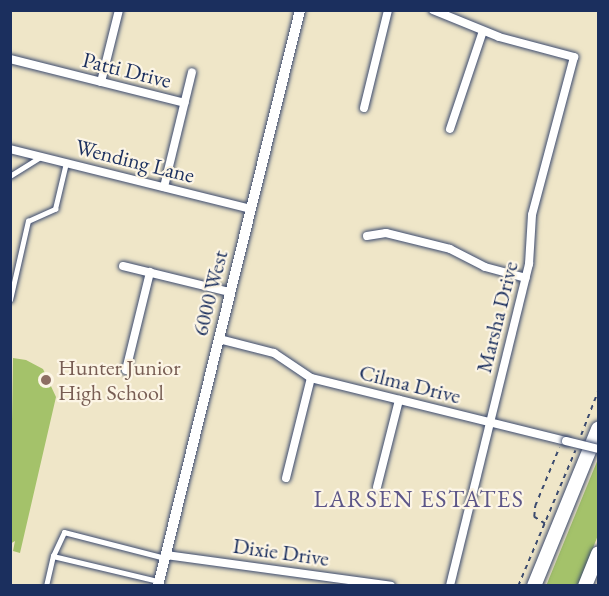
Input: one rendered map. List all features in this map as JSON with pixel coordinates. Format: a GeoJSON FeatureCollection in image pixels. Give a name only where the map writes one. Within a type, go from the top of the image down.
{"type":"FeatureCollection","features":[{"type":"Feature","properties":{"kind":"highway"},"geometry":{"type":"LineString","coordinates":[[534,585],[598,429]]}},
{"type":"Feature","properties":{"kind":"highway"},"geometry":{"type":"LineString","coordinates":[[585,585],[598,554]]}},
{"type":"Feature","properties":{"kind":"street"},"geometry":{"type":"LineString","coordinates":[[101,82],[119,10]]}},
{"type":"Feature","properties":{"kind":"street","name":"6000 West"},"geometry":{"type":"LineString","coordinates":[[159,583],[300,10]]}},
{"type":"Feature","properties":{"kind":"street"},"geometry":{"type":"LineString","coordinates":[[364,108],[388,10]]}},
{"type":"Feature","properties":{"kind":"street"},"geometry":{"type":"LineString","coordinates":[[433,10],[483,31],[450,129]]}},
{"type":"Feature","properties":{"kind":"street","name":"Marsha Drive"},"geometry":{"type":"LineString","coordinates":[[450,585],[526,278],[532,214],[574,57],[483,31]]}},
{"type":"Feature","properties":{"kind":"street","name":"Patti Drive"},"geometry":{"type":"LineString","coordinates":[[10,59],[185,103],[164,187]]}},
{"type":"Feature","properties":{"kind":"street"},"geometry":{"type":"LineString","coordinates":[[185,103],[192,72]]}},
{"type":"Feature","properties":{"kind":"street","name":"Wending Lane"},"geometry":{"type":"LineString","coordinates":[[10,149],[251,209]]}},
{"type":"Feature","properties":{"kind":"street"},"geometry":{"type":"LineString","coordinates":[[367,236],[386,233],[450,249],[485,267],[526,278]]}},
{"type":"Feature","properties":{"kind":"street"},"geometry":{"type":"LineString","coordinates":[[123,266],[230,292]]}},
{"type":"Feature","properties":{"kind":"street"},"geometry":{"type":"LineString","coordinates":[[126,370],[150,272]]}},
{"type":"Feature","properties":{"kind":"street","name":"Cilma Drive"},"geometry":{"type":"LineString","coordinates":[[219,339],[274,353],[311,378],[598,449]]}},
{"type":"Feature","properties":{"kind":"street"},"geometry":{"type":"LineString","coordinates":[[286,478],[311,378]]}},
{"type":"Feature","properties":{"kind":"street"},"geometry":{"type":"LineString","coordinates":[[377,487],[399,400]]}},
{"type":"Feature","properties":{"kind":"street","name":"Dixie Drive"},"geometry":{"type":"LineString","coordinates":[[165,557],[391,585]]}},
{"type":"Feature","properties":{"kind":"lane"},"geometry":{"type":"LineString","coordinates":[[10,176],[41,157]]}},
{"type":"Feature","properties":{"kind":"lane"},"geometry":{"type":"LineString","coordinates":[[10,300],[28,221],[55,209],[66,163]]}},
{"type":"Feature","properties":{"kind":"lane"},"geometry":{"type":"LineString","coordinates":[[46,585],[53,556],[64,532],[165,557]]}},
{"type":"Feature","properties":{"kind":"lane"},"geometry":{"type":"LineString","coordinates":[[53,556],[159,583]]}},
{"type":"Feature","properties":{"kind":"path"},"geometry":{"type":"LineString","coordinates":[[518,585],[546,524],[598,391]]}},
{"type":"Feature","properties":{"kind":"path"},"geometry":{"type":"LineString","coordinates":[[546,524],[534,517],[535,506],[559,448]]}},
{"type":"Feature","properties":{"kind":"green space"},"geometry":{"type":"Polygon","coordinates":[[[13,358],[26,360],[43,369],[56,397],[20,553],[13,551],[15,541],[10,544],[13,358]]]}},
{"type":"Feature","properties":{"kind":"green space"},"geometry":{"type":"Polygon","coordinates":[[[598,459],[598,535],[579,585],[546,586],[598,459]]]}},
{"type":"Feature","properties":{"kind":"place","name":"Hunter Junior High School"},"geometry":{"type":"Point","coordinates":[46,380]}},
{"type":"Feature","properties":{"kind":"district","name":"LARSEN ESTATES"},"geometry":{"type":"Point","coordinates":[419,499]}}]}
